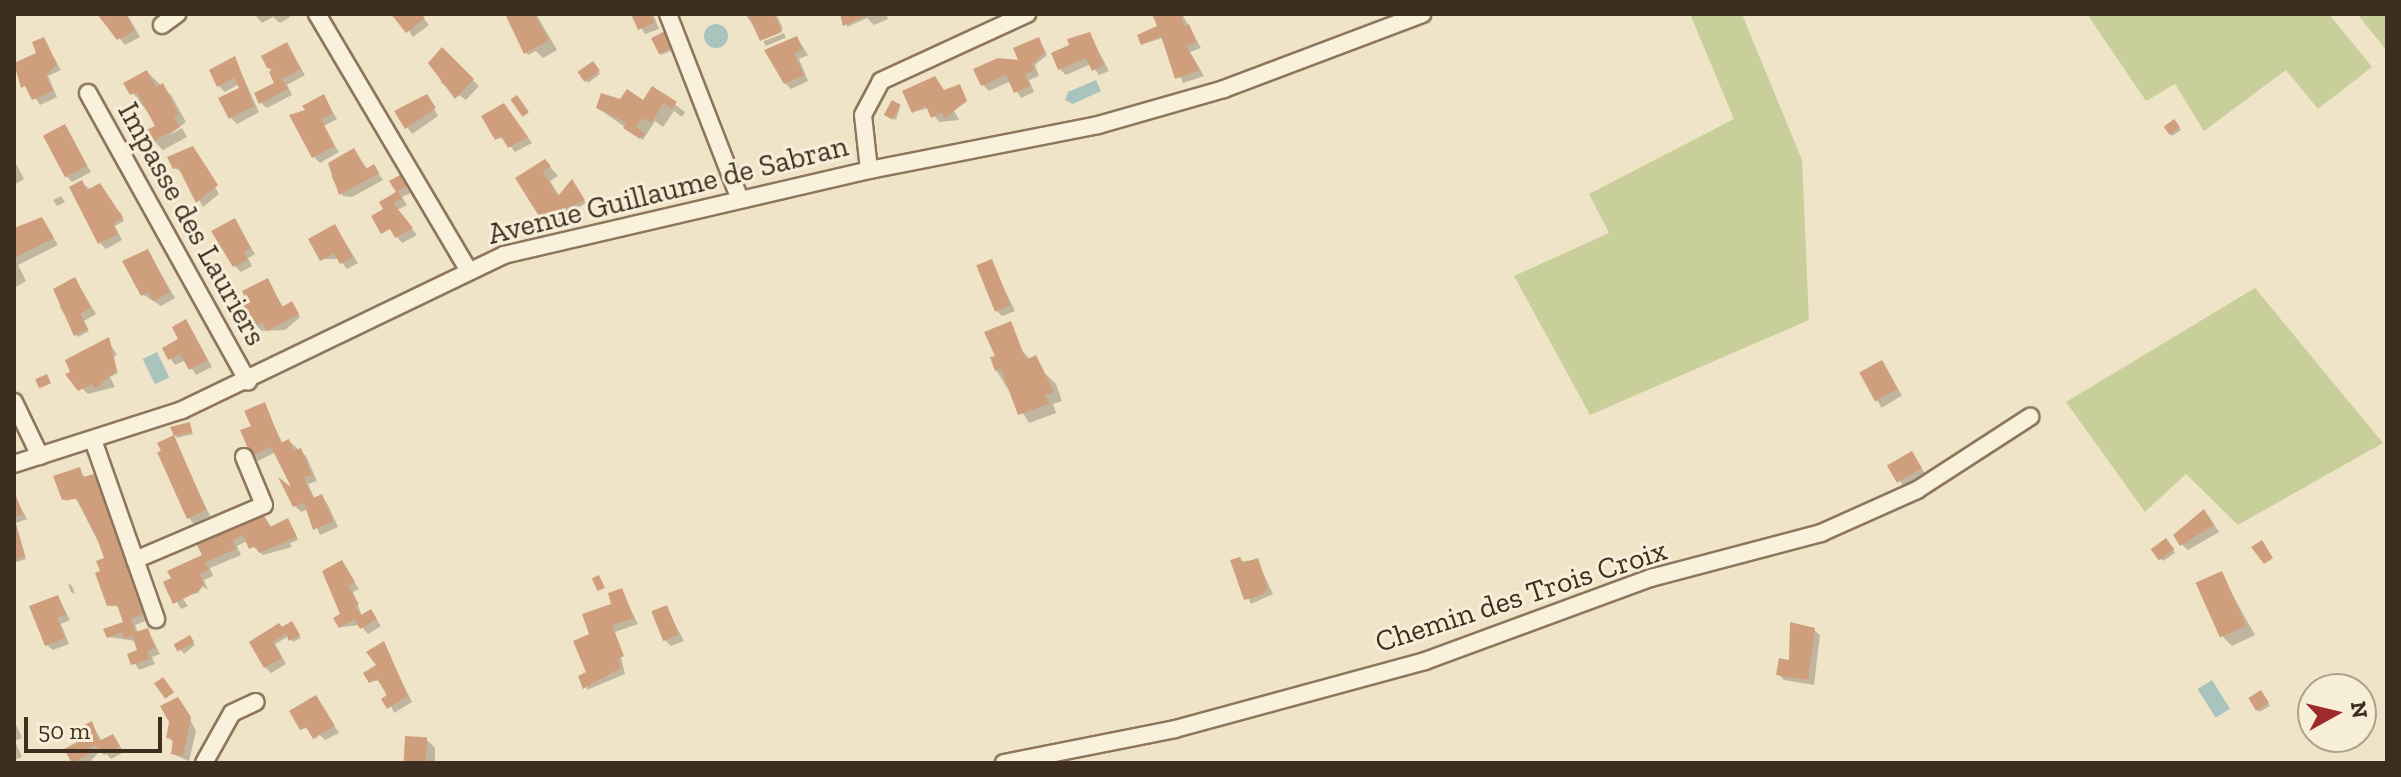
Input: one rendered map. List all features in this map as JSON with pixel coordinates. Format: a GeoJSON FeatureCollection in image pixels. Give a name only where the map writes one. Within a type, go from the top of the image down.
{"type":"FeatureCollection","features":[{"type":"Feature","properties":{"kind":"street"},"geometry":{"type":"LineString","coordinates":[[162,25],[177,14]]}},
{"type":"Feature","properties":{"kind":"street"},"geometry":{"type":"LineString","coordinates":[[317,14],[467,268]]}},
{"type":"Feature","properties":{"kind":"street"},"geometry":{"type":"LineString","coordinates":[[668,14],[740,200]]}},
{"type":"Feature","properties":{"kind":"street"},"geometry":{"type":"LineString","coordinates":[[869,170],[863,115],[881,81],[1027,14]]}},
{"type":"Feature","properties":{"kind":"street","name":"Avenue Guillaume de Sabran"},"geometry":{"type":"LineString","coordinates":[[14,464],[93,440],[248,382],[467,268],[504,255],[869,170],[1098,125],[1224,89],[1422,14]]}},
{"type":"Feature","properties":{"kind":"street","name":"Impasse des Lauriers"},"geometry":{"type":"LineString","coordinates":[[88,93],[248,382]]}},
{"type":"Feature","properties":{"kind":"street"},"geometry":{"type":"LineString","coordinates":[[14,402],[40,456]]}},
{"type":"Feature","properties":{"kind":"street","name":"Chemin des Trois Croix"},"geometry":{"type":"LineString","coordinates":[[1004,763],[1175,729],[1425,661],[1651,578],[1821,533],[1917,490],[2030,417]]}},
{"type":"Feature","properties":{"kind":"street"},"geometry":{"type":"LineString","coordinates":[[93,440],[156,619]]}},
{"type":"Feature","properties":{"kind":"street"},"geometry":{"type":"LineString","coordinates":[[135,560],[264,505],[244,457]]}},
{"type":"Feature","properties":{"kind":"street"},"geometry":{"type":"LineString","coordinates":[[204,763],[232,713],[256,702]]}},
{"type":"Feature","properties":{"kind":"green space"},"geometry":{"type":"Polygon","coordinates":[[[1690,14],[1742,14],[1802,160],[1809,320],[1590,415],[1514,276],[1609,233],[1589,194],[1734,119],[1690,14]]]}},
{"type":"Feature","properties":{"kind":"green space"},"geometry":{"type":"Polygon","coordinates":[[[2087,14],[2329,14],[2372,67],[2318,109],[2286,70],[2204,131],[2175,84],[2146,101],[2087,14]]]}},
{"type":"Feature","properties":{"kind":"green space"},"geometry":{"type":"Polygon","coordinates":[[[2387,14],[2387,51],[2358,15],[2387,14]]]}},
{"type":"Feature","properties":{"kind":"green space"},"geometry":{"type":"Polygon","coordinates":[[[2255,288],[2383,443],[2238,525],[2186,474],[2145,512],[2066,402],[2255,288]]]}},
{"type":"Feature","properties":{"kind":"water"},"geometry":{"type":"Polygon","coordinates":[[[716,24],[724,28],[728,36],[724,44],[716,48],[708,44],[704,36],[708,28],[716,24]]]}},
{"type":"Feature","properties":{"kind":"water"},"geometry":{"type":"Polygon","coordinates":[[[1096,80],[1101,91],[1073,104],[1065,100],[1068,92],[1096,80]]]}},
{"type":"Feature","properties":{"kind":"water"},"geometry":{"type":"Polygon","coordinates":[[[157,352],[169,377],[155,384],[143,359],[157,352]]]}},
{"type":"Feature","properties":{"kind":"water"},"geometry":{"type":"Polygon","coordinates":[[[2212,680],[2230,709],[2216,718],[2198,689],[2212,680]]]}},
{"type":"Feature","properties":{"kind":"building"},"geometry":{"type":"Polygon","coordinates":[[[97,14],[126,14],[135,31],[117,40],[97,14]]]}},
{"type":"Feature","properties":{"kind":"building"},"geometry":{"type":"Polygon","coordinates":[[[391,14],[421,14],[425,18],[406,33],[391,14]]]}},
{"type":"Feature","properties":{"kind":"building"},"geometry":{"type":"Polygon","coordinates":[[[505,14],[534,14],[549,40],[524,54],[505,14]]]}},
{"type":"Feature","properties":{"kind":"building"},"geometry":{"type":"Polygon","coordinates":[[[631,14],[651,14],[654,23],[638,30],[631,14]]]}},
{"type":"Feature","properties":{"kind":"building"},"geometry":{"type":"Polygon","coordinates":[[[748,14],[774,14],[782,32],[760,41],[748,14]]]}},
{"type":"Feature","properties":{"kind":"building"},"geometry":{"type":"Polygon","coordinates":[[[840,14],[870,14],[843,26],[840,14]]]}},
{"type":"Feature","properties":{"kind":"building"},"geometry":{"type":"Polygon","coordinates":[[[1152,14],[1180,14],[1185,26],[1189,24],[1197,42],[1186,46],[1200,70],[1175,79],[1161,36],[1141,45],[1137,35],[1157,26],[1152,14]]]}},
{"type":"Feature","properties":{"kind":"building"},"geometry":{"type":"Polygon","coordinates":[[[667,30],[675,46],[659,54],[651,38],[667,30]]]}},
{"type":"Feature","properties":{"kind":"building"},"geometry":{"type":"Polygon","coordinates":[[[1090,32],[1104,65],[1092,71],[1086,58],[1058,70],[1051,53],[1069,45],[1067,39],[1090,32]]]}},
{"type":"Feature","properties":{"kind":"building"},"geometry":{"type":"Polygon","coordinates":[[[797,36],[803,49],[794,53],[804,75],[784,84],[764,50],[797,36]]]}},
{"type":"Feature","properties":{"kind":"building"},"geometry":{"type":"Polygon","coordinates":[[[44,37],[57,64],[46,76],[53,91],[32,100],[25,86],[21,88],[14,63],[36,53],[32,42],[44,37]]]}},
{"type":"Feature","properties":{"kind":"building"},"geometry":{"type":"Polygon","coordinates":[[[1039,37],[1045,52],[1032,64],[1035,70],[1025,74],[1030,86],[1014,93],[1006,75],[981,86],[973,69],[998,58],[1018,60],[1013,48],[1039,37]]]}},
{"type":"Feature","properties":{"kind":"building"},"geometry":{"type":"Polygon","coordinates":[[[287,42],[301,69],[282,79],[288,89],[259,104],[254,93],[274,83],[269,72],[274,69],[267,68],[261,56],[287,42]]]}},
{"type":"Feature","properties":{"kind":"building"},"geometry":{"type":"Polygon","coordinates":[[[442,47],[474,79],[455,99],[428,63],[442,47]]]}},
{"type":"Feature","properties":{"kind":"building"},"geometry":{"type":"Polygon","coordinates":[[[235,56],[254,106],[229,119],[218,98],[239,88],[234,78],[217,87],[209,70],[235,56]]]}},
{"type":"Feature","properties":{"kind":"building"},"geometry":{"type":"Polygon","coordinates":[[[593,61],[600,71],[584,82],[577,72],[593,61]]]}},
{"type":"Feature","properties":{"kind":"building"},"geometry":{"type":"Polygon","coordinates":[[[147,70],[156,87],[163,83],[179,114],[174,117],[180,127],[152,142],[146,130],[155,126],[137,92],[130,95],[123,83],[147,70]]]}},
{"type":"Feature","properties":{"kind":"building"},"geometry":{"type":"Polygon","coordinates":[[[935,76],[944,90],[960,84],[967,101],[945,118],[942,113],[931,118],[926,106],[912,113],[902,91],[935,76]]]}},
{"type":"Feature","properties":{"kind":"building"},"geometry":{"type":"Polygon","coordinates":[[[652,86],[677,102],[672,109],[664,103],[651,123],[642,118],[636,127],[645,133],[640,139],[623,128],[626,123],[596,108],[601,93],[620,99],[627,89],[643,100],[652,86]]]}},
{"type":"Feature","properties":{"kind":"building"},"geometry":{"type":"Polygon","coordinates":[[[324,94],[333,113],[321,119],[335,146],[312,158],[289,115],[305,110],[302,106],[324,94]]]}},
{"type":"Feature","properties":{"kind":"building"},"geometry":{"type":"Polygon","coordinates":[[[427,94],[436,108],[405,129],[394,111],[427,94]]]}},
{"type":"Feature","properties":{"kind":"building"},"geometry":{"type":"Polygon","coordinates":[[[517,95],[529,112],[522,117],[510,100],[517,95]]]}},
{"type":"Feature","properties":{"kind":"building"},"geometry":{"type":"Polygon","coordinates":[[[892,100],[901,105],[893,120],[884,115],[892,100]]]}},
{"type":"Feature","properties":{"kind":"building"},"geometry":{"type":"Polygon","coordinates":[[[504,103],[528,137],[508,148],[501,136],[495,140],[481,116],[504,103]]]}},
{"type":"Feature","properties":{"kind":"building"},"geometry":{"type":"Polygon","coordinates":[[[2174,119],[2180,127],[2170,135],[2164,127],[2174,119]]]}},
{"type":"Feature","properties":{"kind":"building"},"geometry":{"type":"Polygon","coordinates":[[[65,124],[87,165],[65,177],[43,136],[65,124]]]}},
{"type":"Feature","properties":{"kind":"building"},"geometry":{"type":"Polygon","coordinates":[[[193,146],[218,185],[196,203],[178,167],[173,169],[167,157],[193,146]]]}},
{"type":"Feature","properties":{"kind":"building"},"geometry":{"type":"Polygon","coordinates":[[[354,148],[366,169],[374,164],[379,173],[339,195],[328,163],[354,148]]]}},
{"type":"Feature","properties":{"kind":"building"},"geometry":{"type":"Polygon","coordinates":[[[545,159],[551,166],[543,172],[558,196],[572,179],[585,200],[542,221],[515,178],[545,159]]]}},
{"type":"Feature","properties":{"kind":"building"},"geometry":{"type":"Polygon","coordinates":[[[400,175],[407,186],[398,191],[402,199],[393,203],[413,228],[395,238],[390,229],[381,234],[371,216],[383,209],[379,202],[396,192],[389,181],[400,175]]]}},
{"type":"Feature","properties":{"kind":"building"},"geometry":{"type":"Polygon","coordinates":[[[82,180],[87,190],[100,183],[123,218],[113,224],[118,234],[98,244],[69,187],[82,180]]]}},
{"type":"Feature","properties":{"kind":"building"},"geometry":{"type":"Polygon","coordinates":[[[42,217],[54,238],[14,258],[14,228],[42,217]]]}},
{"type":"Feature","properties":{"kind":"building"},"geometry":{"type":"Polygon","coordinates":[[[235,218],[251,248],[244,252],[248,260],[233,267],[211,231],[235,218]]]}},
{"type":"Feature","properties":{"kind":"building"},"geometry":{"type":"Polygon","coordinates":[[[335,224],[353,257],[340,264],[334,253],[320,261],[308,239],[335,224]]]}},
{"type":"Feature","properties":{"kind":"building"},"geometry":{"type":"Polygon","coordinates":[[[148,249],[170,292],[153,301],[148,292],[141,296],[122,261],[148,249]]]}},
{"type":"Feature","properties":{"kind":"building"},"geometry":{"type":"Polygon","coordinates":[[[992,259],[1011,305],[995,312],[976,265],[992,259]]]}},
{"type":"Feature","properties":{"kind":"building"},"geometry":{"type":"Polygon","coordinates":[[[75,277],[91,308],[80,314],[88,329],[74,336],[53,289],[75,277]]]}},
{"type":"Feature","properties":{"kind":"building"},"geometry":{"type":"Polygon","coordinates":[[[268,278],[282,307],[292,301],[299,314],[267,331],[262,322],[254,326],[242,303],[246,300],[242,291],[268,278]]]}},
{"type":"Feature","properties":{"kind":"building"},"geometry":{"type":"Polygon","coordinates":[[[186,319],[208,360],[189,370],[180,354],[168,360],[162,348],[178,339],[172,327],[186,319]]]}},
{"type":"Feature","properties":{"kind":"building"},"geometry":{"type":"Polygon","coordinates":[[[1011,321],[1026,360],[1036,355],[1054,392],[1045,395],[1049,404],[1018,415],[1001,369],[995,371],[990,357],[995,356],[984,332],[1011,321]]]}},
{"type":"Feature","properties":{"kind":"building"},"geometry":{"type":"Polygon","coordinates":[[[109,337],[117,370],[95,389],[92,384],[78,391],[65,374],[70,372],[65,360],[109,337]]]}},
{"type":"Feature","properties":{"kind":"building"},"geometry":{"type":"Polygon","coordinates":[[[1882,360],[1898,389],[1875,401],[1859,373],[1882,360]]]}},
{"type":"Feature","properties":{"kind":"building"},"geometry":{"type":"Polygon","coordinates":[[[47,374],[51,383],[39,388],[35,379],[47,374]]]}},
{"type":"Feature","properties":{"kind":"building"},"geometry":{"type":"Polygon","coordinates":[[[265,402],[281,443],[289,439],[294,451],[301,448],[312,475],[304,478],[313,498],[322,494],[333,521],[313,530],[304,503],[293,507],[278,477],[291,487],[271,447],[251,456],[240,430],[251,426],[244,411],[265,402]]]}},
{"type":"Feature","properties":{"kind":"building"},"geometry":{"type":"Polygon","coordinates":[[[190,422],[192,432],[174,436],[170,427],[190,422]]]}},
{"type":"Feature","properties":{"kind":"building"},"geometry":{"type":"Polygon","coordinates":[[[174,435],[206,510],[187,519],[157,452],[161,451],[157,443],[174,435]]]}},
{"type":"Feature","properties":{"kind":"building"},"geometry":{"type":"Polygon","coordinates":[[[1912,451],[1922,468],[1897,483],[1887,466],[1912,451]]]}},
{"type":"Feature","properties":{"kind":"building"},"geometry":{"type":"Polygon","coordinates":[[[80,467],[83,477],[94,474],[143,614],[131,619],[135,632],[148,628],[155,648],[147,651],[150,659],[131,665],[127,654],[137,650],[132,636],[124,638],[122,632],[107,638],[103,629],[123,622],[117,605],[107,606],[95,573],[100,571],[96,561],[104,558],[97,538],[77,499],[62,500],[53,476],[80,467]]]}},
{"type":"Feature","properties":{"kind":"building"},"geometry":{"type":"Polygon","coordinates":[[[14,491],[23,514],[14,517],[14,491]]]}},
{"type":"Feature","properties":{"kind":"building"},"geometry":{"type":"Polygon","coordinates":[[[2204,509],[2214,525],[2180,546],[2173,535],[2204,509]]]}},
{"type":"Feature","properties":{"kind":"building"},"geometry":{"type":"Polygon","coordinates":[[[263,513],[270,527],[288,518],[297,537],[259,553],[256,546],[249,549],[243,535],[232,540],[236,549],[205,562],[209,570],[200,574],[204,584],[199,591],[173,604],[163,582],[171,578],[167,571],[202,555],[196,543],[263,513]]]}},
{"type":"Feature","properties":{"kind":"building"},"geometry":{"type":"Polygon","coordinates":[[[14,519],[25,556],[14,561],[14,519]]]}},
{"type":"Feature","properties":{"kind":"building"},"geometry":{"type":"Polygon","coordinates":[[[2166,538],[2174,549],[2159,560],[2151,549],[2166,538]]]}},
{"type":"Feature","properties":{"kind":"building"},"geometry":{"type":"Polygon","coordinates":[[[2262,540],[2273,558],[2264,564],[2251,547],[2262,540]]]}},
{"type":"Feature","properties":{"kind":"building"},"geometry":{"type":"Polygon","coordinates":[[[1240,557],[1243,563],[1258,558],[1268,588],[1262,595],[1244,600],[1230,560],[1240,557]]]}},
{"type":"Feature","properties":{"kind":"building"},"geometry":{"type":"Polygon","coordinates":[[[342,560],[355,582],[348,586],[359,604],[355,606],[361,615],[371,609],[377,619],[360,629],[355,619],[339,628],[333,618],[340,614],[322,571],[342,560]]]}},
{"type":"Feature","properties":{"kind":"building"},"geometry":{"type":"Polygon","coordinates":[[[2222,571],[2246,626],[2220,638],[2196,583],[2222,571]]]}},
{"type":"Feature","properties":{"kind":"building"},"geometry":{"type":"Polygon","coordinates":[[[599,575],[605,588],[598,591],[592,578],[599,575]]]}},
{"type":"Feature","properties":{"kind":"building"},"geometry":{"type":"Polygon","coordinates":[[[622,588],[634,618],[612,625],[624,656],[617,659],[621,668],[583,689],[578,676],[586,672],[573,641],[589,634],[582,614],[611,604],[608,593],[622,588]]]}},
{"type":"Feature","properties":{"kind":"building"},"geometry":{"type":"Polygon","coordinates":[[[58,595],[66,614],[57,618],[65,638],[45,646],[29,606],[58,595]]]}},
{"type":"Feature","properties":{"kind":"building"},"geometry":{"type":"Polygon","coordinates":[[[667,605],[679,635],[663,641],[651,611],[667,605]]]}},
{"type":"Feature","properties":{"kind":"building"},"geometry":{"type":"Polygon","coordinates":[[[292,621],[300,635],[289,641],[286,634],[273,642],[282,658],[264,668],[249,642],[279,623],[282,627],[292,621]]]}},
{"type":"Feature","properties":{"kind":"building"},"geometry":{"type":"Polygon","coordinates":[[[1790,622],[1815,628],[1808,680],[1776,675],[1779,658],[1789,660],[1790,622]]]}},
{"type":"Feature","properties":{"kind":"building"},"geometry":{"type":"Polygon","coordinates":[[[190,635],[194,642],[178,651],[174,644],[190,635]]]}},
{"type":"Feature","properties":{"kind":"building"},"geometry":{"type":"Polygon","coordinates":[[[384,641],[408,696],[387,709],[381,699],[387,695],[377,679],[369,683],[363,673],[376,665],[366,652],[384,641]]]}},
{"type":"Feature","properties":{"kind":"building"},"geometry":{"type":"Polygon","coordinates":[[[163,677],[174,692],[165,699],[154,683],[163,677]]]}},
{"type":"Feature","properties":{"kind":"building"},"geometry":{"type":"Polygon","coordinates":[[[2261,690],[2269,703],[2256,711],[2248,698],[2261,690]]]}},
{"type":"Feature","properties":{"kind":"building"},"geometry":{"type":"Polygon","coordinates":[[[316,695],[335,726],[313,739],[306,727],[300,730],[289,711],[316,695]]]}},
{"type":"Feature","properties":{"kind":"building"},"geometry":{"type":"Polygon","coordinates":[[[178,697],[191,717],[183,756],[171,754],[173,739],[166,738],[169,722],[160,706],[178,697]]]}},
{"type":"Feature","properties":{"kind":"building"},"geometry":{"type":"Polygon","coordinates":[[[92,721],[99,741],[113,734],[120,746],[104,755],[95,745],[90,748],[93,752],[72,763],[64,749],[83,739],[77,729],[92,721]]]}},
{"type":"Feature","properties":{"kind":"building"},"geometry":{"type":"Polygon","coordinates":[[[405,736],[427,737],[426,763],[404,763],[405,736]]]}}]}
